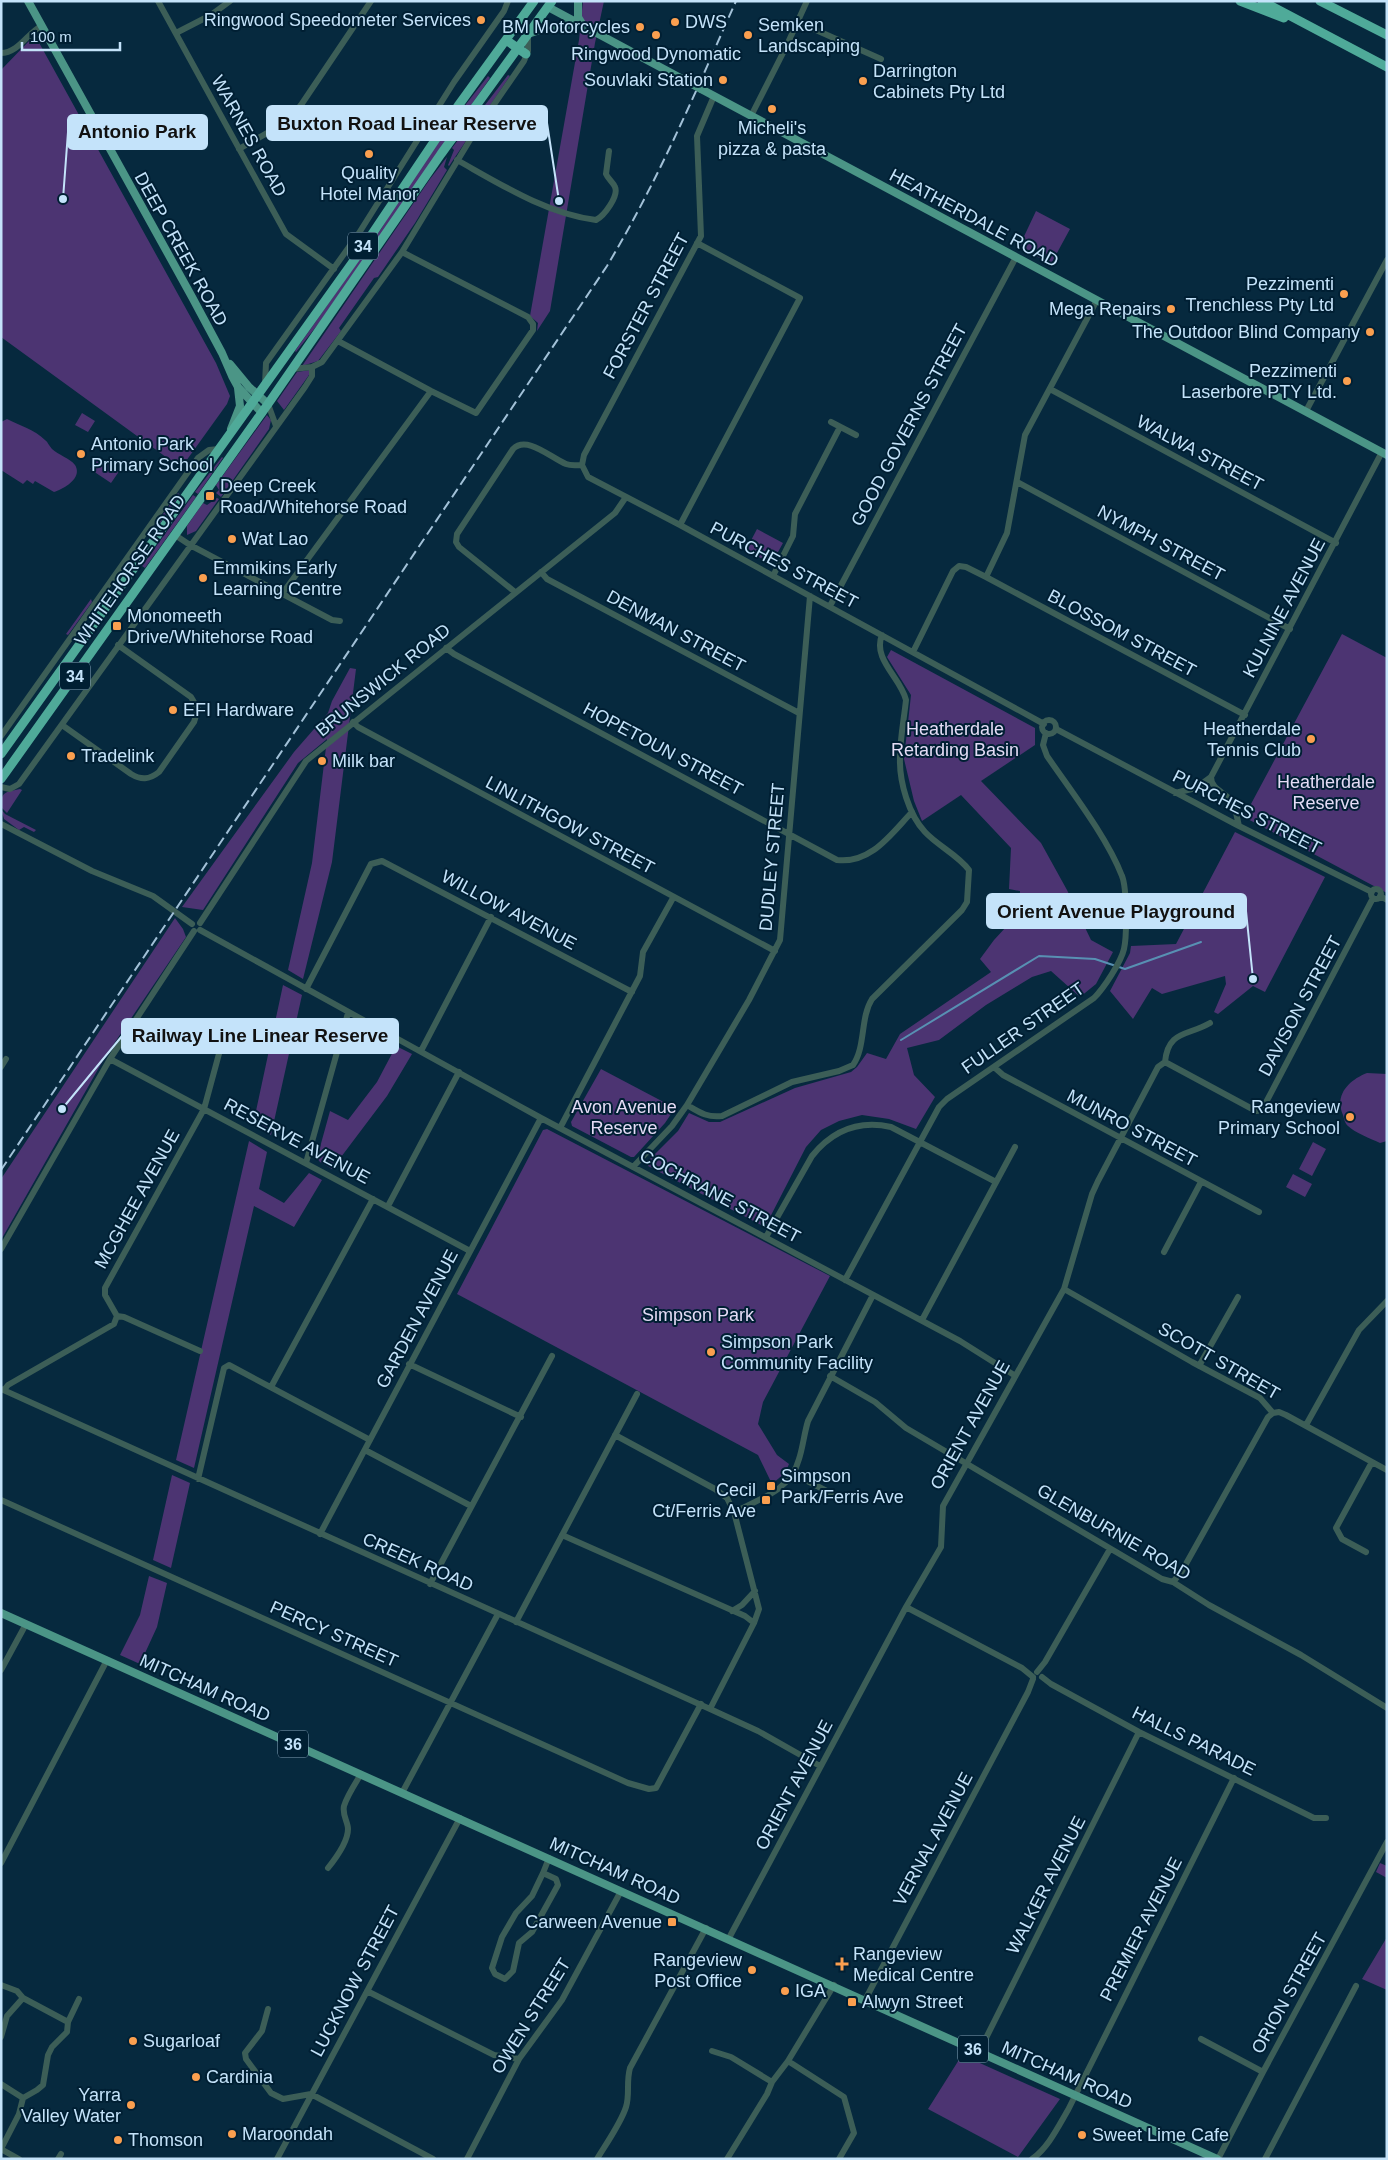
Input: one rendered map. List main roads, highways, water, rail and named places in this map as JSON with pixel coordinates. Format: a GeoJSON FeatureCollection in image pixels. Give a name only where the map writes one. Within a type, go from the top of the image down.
{"type":"FeatureCollection","features":[{"type":"Feature","properties":{"kind":"highway"},"geometry":{"type":"LineString","coordinates":[[534,1],[550,4]]}},
{"type":"Feature","properties":{"kind":"highway","name":"WHITEHORSE ROAD"},"geometry":{"type":"LineString","coordinates":[[1,754],[360,252],[414,169],[534,1]]}},
{"type":"Feature","properties":{"kind":"highway"},"geometry":{"type":"LineString","coordinates":[[1240,1],[1324,34]]}},
{"type":"Feature","properties":{"kind":"highway"},"geometry":{"type":"LineString","coordinates":[[1262,1],[1387,66]]}},
{"type":"Feature","properties":{"kind":"highway"},"geometry":{"type":"LineString","coordinates":[[1320,1],[1387,35]]}},
{"type":"Feature","properties":{"kind":"highway","name":"WHITEHORSE ROAD"},"geometry":{"type":"LineString","coordinates":[[1,779],[262,413],[441,154],[550,4]]}},
{"type":"Feature","properties":{"kind":"highway"},"geometry":{"type":"LineString","coordinates":[[506,40],[526,54]]}},
{"type":"Feature","properties":{"kind":"main road","name":"DEEP CREEK ROAD"},"geometry":{"type":"LineString","coordinates":[[28,1],[222,353],[238,387],[268,404]]}},
{"type":"Feature","properties":{"kind":"main road"},"geometry":{"type":"LineString","coordinates":[[528,34],[548,27],[581,26],[578,17],[578,1]]}},
{"type":"Feature","properties":{"kind":"main road","name":"HEATHERDALE ROAD"},"geometry":{"type":"LineString","coordinates":[[550,4],[581,26],[1384,454]]}},
{"type":"Feature","properties":{"kind":"main road","name":"DEEP CREEK ROAD"},"geometry":{"type":"LineString","coordinates":[[222,353],[249,387],[262,413]]}},
{"type":"Feature","properties":{"kind":"main road"},"geometry":{"type":"LineString","coordinates":[[228,436],[240,406],[238,387]]}},
{"type":"Feature","properties":{"kind":"main road","name":"MITCHAM ROAD"},"geometry":{"type":"LineString","coordinates":[[1,1613],[834,1985],[1218,2159]]}},
{"type":"Feature","properties":{"kind":"waterway"},"geometry":{"type":"LineString","coordinates":[[901,1040],[1039,956],[1095,959],[1125,969],[1201,942]]}},
{"type":"Feature","properties":{"kind":"railway"},"geometry":{"type":"LineString","coordinates":[[1,1170],[607,266],[660,169],[736,1]]}},
{"type":"Feature","properties":{"kind":"place","name":"Ringwood Speedometer Services"},"geometry":{"type":"Point","coordinates":[481,20]}},
{"type":"Feature","properties":{"kind":"place","name":"DWS"},"geometry":{"type":"Point","coordinates":[675,22]}},
{"type":"Feature","properties":{"kind":"place","name":"BM Motorcycles"},"geometry":{"type":"Point","coordinates":[640,27]}},
{"type":"Feature","properties":{"kind":"place","name":"Ringwood Dynomatic"},"geometry":{"type":"Point","coordinates":[656,35]}},
{"type":"Feature","properties":{"kind":"place","name":"Semken Landscaping"},"geometry":{"type":"Point","coordinates":[748,35]}},
{"type":"Feature","properties":{"kind":"place","name":"Souvlaki Station"},"geometry":{"type":"Point","coordinates":[723,80]}},
{"type":"Feature","properties":{"kind":"place","name":"Darrington Cabinets Pty Ltd"},"geometry":{"type":"Point","coordinates":[863,81]}},
{"type":"Feature","properties":{"kind":"place","name":"Micheli's pizza & pasta"},"geometry":{"type":"Point","coordinates":[772,109]}},
{"type":"Feature","properties":{"kind":"place","name":"Quality Hotel Manor"},"geometry":{"type":"Point","coordinates":[369,154]}},
{"type":"Feature","properties":{"kind":"place","name":"Antonio Park"},"geometry":{"type":"Point","coordinates":[63,199]}},
{"type":"Feature","properties":{"kind":"place","name":"Buxton Road Linear Reserve"},"geometry":{"type":"Point","coordinates":[559,201]}},
{"type":"Feature","properties":{"kind":"place","name":"Pezzimenti Trenchless Pty Ltd"},"geometry":{"type":"Point","coordinates":[1344,294]}},
{"type":"Feature","properties":{"kind":"place","name":"Mega Repairs"},"geometry":{"type":"Point","coordinates":[1171,309]}},
{"type":"Feature","properties":{"kind":"place","name":"The Outdoor Blind Company"},"geometry":{"type":"Point","coordinates":[1370,332]}},
{"type":"Feature","properties":{"kind":"place","name":"Pezzimenti Laserbore PTY Ltd."},"geometry":{"type":"Point","coordinates":[1347,381]}},
{"type":"Feature","properties":{"kind":"place","name":"Antonio Park Primary School"},"geometry":{"type":"Point","coordinates":[81,454]}},
{"type":"Feature","properties":{"kind":"place","name":"Deep Creek Road/Whitehorse Road"},"geometry":{"type":"Point","coordinates":[210,496]}},
{"type":"Feature","properties":{"kind":"place","name":"Wat Lao"},"geometry":{"type":"Point","coordinates":[232,539]}},
{"type":"Feature","properties":{"kind":"place","name":"Emmikins Early Learning Centre"},"geometry":{"type":"Point","coordinates":[203,578]}},
{"type":"Feature","properties":{"kind":"place","name":"Monomeeth Drive/Whitehorse Road"},"geometry":{"type":"Point","coordinates":[117,626]}},
{"type":"Feature","properties":{"kind":"place","name":"EFI Hardware"},"geometry":{"type":"Point","coordinates":[173,710]}},
{"type":"Feature","properties":{"kind":"place","name":"Heatherdale Tennis Club"},"geometry":{"type":"Point","coordinates":[1311,739]}},
{"type":"Feature","properties":{"kind":"place","name":"Tradelink"},"geometry":{"type":"Point","coordinates":[71,756]}},
{"type":"Feature","properties":{"kind":"place","name":"Milk bar"},"geometry":{"type":"Point","coordinates":[322,761]}},
{"type":"Feature","properties":{"kind":"place","name":"Orient Avenue Playground"},"geometry":{"type":"Point","coordinates":[1253,979]}},
{"type":"Feature","properties":{"kind":"place","name":"Railway Line Linear Reserve"},"geometry":{"type":"Point","coordinates":[62,1109]}},
{"type":"Feature","properties":{"kind":"place","name":"Rangeview Primary School"},"geometry":{"type":"Point","coordinates":[1350,1117]}},
{"type":"Feature","properties":{"kind":"place","name":"Simpson Park Community Facility"},"geometry":{"type":"Point","coordinates":[711,1352]}},
{"type":"Feature","properties":{"kind":"place","name":"Simpson Park/Ferris Ave"},"geometry":{"type":"Point","coordinates":[771,1486]}},
{"type":"Feature","properties":{"kind":"place","name":"Cecil Ct/Ferris Ave"},"geometry":{"type":"Point","coordinates":[766,1500]}},
{"type":"Feature","properties":{"kind":"place","name":"Carween Avenue"},"geometry":{"type":"Point","coordinates":[672,1922]}},
{"type":"Feature","properties":{"kind":"place","name":"Rangeview Medical Centre"},"geometry":{"type":"Point","coordinates":[842,1964]}},
{"type":"Feature","properties":{"kind":"place","name":"Rangeview Post Office"},"geometry":{"type":"Point","coordinates":[752,1970]}},
{"type":"Feature","properties":{"kind":"place","name":"IGA"},"geometry":{"type":"Point","coordinates":[785,1991]}},
{"type":"Feature","properties":{"kind":"place","name":"Alwyn Street"},"geometry":{"type":"Point","coordinates":[852,2002]}},
{"type":"Feature","properties":{"kind":"place","name":"Sugarloaf"},"geometry":{"type":"Point","coordinates":[133,2041]}},
{"type":"Feature","properties":{"kind":"place","name":"Cardinia"},"geometry":{"type":"Point","coordinates":[196,2077]}},
{"type":"Feature","properties":{"kind":"place","name":"Yarra Valley Water"},"geometry":{"type":"Point","coordinates":[131,2105]}},
{"type":"Feature","properties":{"kind":"place","name":"Maroondah"},"geometry":{"type":"Point","coordinates":[232,2134]}},
{"type":"Feature","properties":{"kind":"place","name":"Sweet Lime Cafe"},"geometry":{"type":"Point","coordinates":[1082,2135]}},
{"type":"Feature","properties":{"kind":"place","name":"Thomson"},"geometry":{"type":"Point","coordinates":[118,2140]}},
{"type":"Feature","properties":{"kind":"park label","name":"Heatherdale Retarding Basin"},"geometry":{"type":"Point","coordinates":[955,740]}},
{"type":"Feature","properties":{"kind":"park label","name":"Heatherdale Reserve"},"geometry":{"type":"Point","coordinates":[1326,792]}},
{"type":"Feature","properties":{"kind":"park label","name":"Avon Avenue Reserve"},"geometry":{"type":"Point","coordinates":[624,1117]}},
{"type":"Feature","properties":{"kind":"park label","name":"Simpson Park"},"geometry":{"type":"Point","coordinates":[698,1315]}}]}
